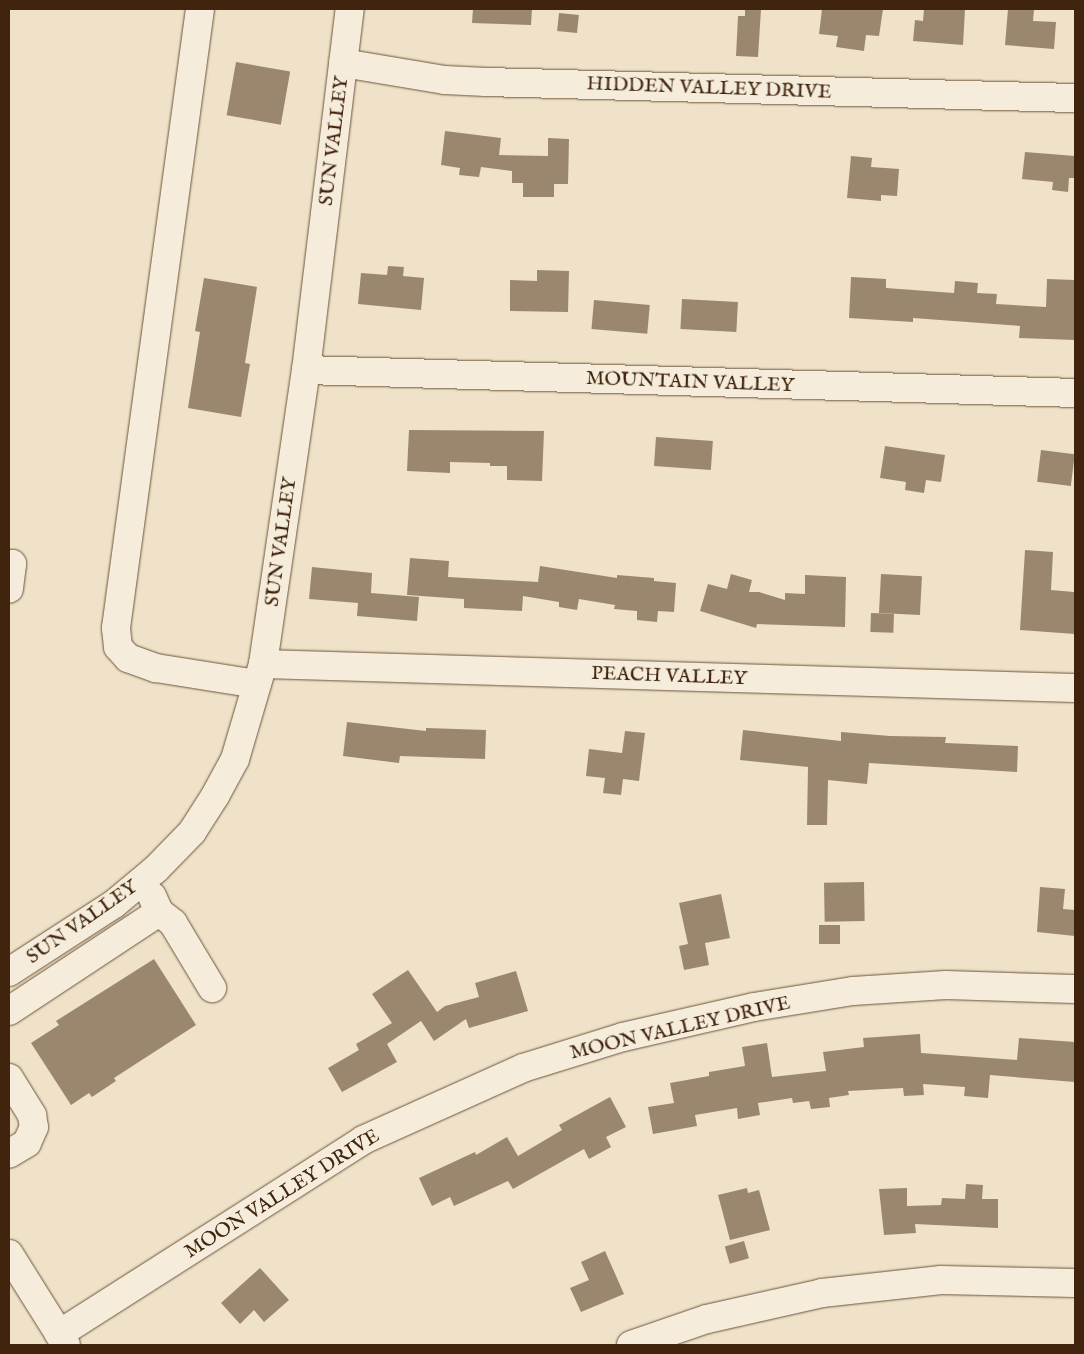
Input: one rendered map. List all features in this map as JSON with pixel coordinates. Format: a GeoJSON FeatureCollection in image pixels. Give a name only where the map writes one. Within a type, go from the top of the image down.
{"type":"FeatureCollection","features":[{"type":"Feature","properties":{"kind":"street","name":"PEACH VALLEY"},"geometry":{"type":"LineString","coordinates":[[200,9],[116,628],[118,647],[128,658],[156,668],[260,674],[1075,688]]}},
{"type":"Feature","properties":{"kind":"street","name":"SUN VALLEY"},"geometry":{"type":"LineString","coordinates":[[9,972],[114,904],[142,881],[192,832],[215,796],[235,759],[260,674],[306,370],[350,9]]}},
{"type":"Feature","properties":{"kind":"street","name":"HIDDEN VALLEY DRIVE"},"geometry":{"type":"LineString","coordinates":[[344,63],[445,80],[486,82],[1075,98]]}},
{"type":"Feature","properties":{"kind":"street","name":"MOUNTAIN VALLEY"},"geometry":{"type":"LineString","coordinates":[[306,370],[1075,393]]}},
{"type":"Feature","properties":{"kind":"street"},"geometry":{"type":"LineString","coordinates":[[9,564],[12,564],[9,589]]}},
{"type":"Feature","properties":{"kind":"street"},"geometry":{"type":"LineString","coordinates":[[142,881],[154,898],[159,912],[173,923],[212,988]]}},
{"type":"Feature","properties":{"kind":"street"},"geometry":{"type":"LineString","coordinates":[[9,1012],[159,912]]}},
{"type":"Feature","properties":{"kind":"street","name":"MOON VALLEY DRIVE"},"geometry":{"type":"LineString","coordinates":[[62,1340],[363,1140],[523,1068],[632,1035],[754,1007],[853,991],[946,985],[1075,989]]}},
{"type":"Feature","properties":{"kind":"street"},"geometry":{"type":"LineString","coordinates":[[9,1078],[32,1115],[34,1127],[27,1143],[9,1154]]}},
{"type":"Feature","properties":{"kind":"street"},"geometry":{"type":"LineString","coordinates":[[9,1254],[62,1340]]}},
{"type":"Feature","properties":{"kind":"street"},"geometry":{"type":"LineString","coordinates":[[631,1345],[707,1319],[822,1293],[941,1280],[1075,1284]]}},
{"type":"Feature","properties":{"kind":"building"},"geometry":{"type":"Polygon","coordinates":[[[473,9],[532,9],[531,25],[472,23],[473,9]]]}},
{"type":"Feature","properties":{"kind":"building"},"geometry":{"type":"Polygon","coordinates":[[[745,9],[761,9],[758,57],[736,56],[738,16],[745,16],[745,9]]]}},
{"type":"Feature","properties":{"kind":"building"},"geometry":{"type":"Polygon","coordinates":[[[822,9],[883,9],[879,36],[866,35],[864,51],[836,47],[838,36],[819,34],[822,9]]]}},
{"type":"Feature","properties":{"kind":"building"},"geometry":{"type":"Polygon","coordinates":[[[924,9],[965,9],[963,45],[913,41],[915,20],[923,21],[924,9]]]}},
{"type":"Feature","properties":{"kind":"building"},"geometry":{"type":"Polygon","coordinates":[[[1008,9],[1034,9],[1033,21],[1056,22],[1054,49],[1005,45],[1008,9]]]}},
{"type":"Feature","properties":{"kind":"building"},"geometry":{"type":"Polygon","coordinates":[[[559,13],[579,15],[577,33],[557,31],[559,13]]]}},
{"type":"Feature","properties":{"kind":"building"},"geometry":{"type":"Polygon","coordinates":[[[236,62],[290,72],[281,125],[227,115],[236,62]]]}},
{"type":"Feature","properties":{"kind":"building"},"geometry":{"type":"Polygon","coordinates":[[[445,131],[501,138],[499,155],[548,156],[548,138],[569,139],[568,184],[554,184],[554,197],[523,197],[523,183],[512,183],[512,171],[481,167],[479,177],[459,175],[460,168],[441,165],[445,131]]]}},
{"type":"Feature","properties":{"kind":"building"},"geometry":{"type":"Polygon","coordinates":[[[1025,152],[1075,156],[1075,178],[1069,178],[1068,192],[1052,190],[1053,182],[1022,179],[1025,152]]]}},
{"type":"Feature","properties":{"kind":"building"},"geometry":{"type":"Polygon","coordinates":[[[851,156],[872,158],[871,167],[899,169],[897,196],[881,195],[881,201],[847,198],[851,156]]]}},
{"type":"Feature","properties":{"kind":"building"},"geometry":{"type":"Polygon","coordinates":[[[388,266],[404,267],[403,276],[424,278],[421,310],[358,304],[361,273],[387,275],[388,266]]]}},
{"type":"Feature","properties":{"kind":"building"},"geometry":{"type":"Polygon","coordinates":[[[537,270],[569,271],[568,312],[510,311],[510,280],[537,281],[537,270]]]}},
{"type":"Feature","properties":{"kind":"building"},"geometry":{"type":"Polygon","coordinates":[[[851,277],[886,279],[886,288],[954,293],[955,281],[978,283],[977,293],[997,294],[996,304],[1046,307],[1047,279],[1075,280],[1075,340],[1019,338],[1020,326],[913,318],[913,322],[849,318],[851,277]]]}},
{"type":"Feature","properties":{"kind":"building"},"geometry":{"type":"Polygon","coordinates":[[[204,278],[257,287],[245,363],[250,364],[241,417],[188,408],[200,332],[195,331],[204,278]]]}},
{"type":"Feature","properties":{"kind":"building"},"geometry":{"type":"Polygon","coordinates":[[[682,299],[738,302],[736,332],[680,329],[682,299]]]}},
{"type":"Feature","properties":{"kind":"building"},"geometry":{"type":"Polygon","coordinates":[[[594,300],[650,305],[647,334],[591,329],[594,300]]]}},
{"type":"Feature","properties":{"kind":"building"},"geometry":{"type":"Polygon","coordinates":[[[409,430],[544,431],[542,481],[507,480],[507,466],[490,466],[490,463],[450,462],[450,473],[407,471],[409,430]]]}},
{"type":"Feature","properties":{"kind":"building"},"geometry":{"type":"Polygon","coordinates":[[[656,437],[713,441],[711,470],[654,466],[656,437]]]}},
{"type":"Feature","properties":{"kind":"building"},"geometry":{"type":"Polygon","coordinates":[[[885,446],[945,455],[941,482],[926,480],[924,493],[905,490],[906,482],[880,478],[885,446]]]}},
{"type":"Feature","properties":{"kind":"building"},"geometry":{"type":"Polygon","coordinates":[[[1041,450],[1075,454],[1071,486],[1037,482],[1041,450]]]}},
{"type":"Feature","properties":{"kind":"building"},"geometry":{"type":"Polygon","coordinates":[[[1025,550],[1053,552],[1051,590],[1074,592],[1075,634],[1020,630],[1025,550]]]}},
{"type":"Feature","properties":{"kind":"building"},"geometry":{"type":"Polygon","coordinates":[[[410,558],[449,561],[448,577],[538,582],[540,566],[617,578],[617,575],[654,578],[654,581],[676,583],[674,612],[658,611],[657,622],[637,620],[637,611],[614,609],[615,605],[579,599],[577,610],[559,607],[559,602],[523,596],[522,611],[464,608],[464,599],[407,595],[410,558]]]}},
{"type":"Feature","properties":{"kind":"building"},"geometry":{"type":"Polygon","coordinates":[[[312,567],[372,573],[371,593],[419,597],[417,621],[357,616],[358,603],[309,599],[312,567]]]}},
{"type":"Feature","properties":{"kind":"building"},"geometry":{"type":"Polygon","coordinates":[[[731,574],[752,580],[749,592],[759,592],[785,600],[785,593],[805,594],[805,575],[846,577],[845,627],[757,624],[756,628],[700,611],[708,584],[727,589],[731,574]]]}},
{"type":"Feature","properties":{"kind":"building"},"geometry":{"type":"Polygon","coordinates":[[[881,574],[922,576],[920,615],[879,613],[881,574]]]}},
{"type":"Feature","properties":{"kind":"building"},"geometry":{"type":"Polygon","coordinates":[[[871,613],[894,614],[893,633],[870,632],[871,613]]]}},
{"type":"Feature","properties":{"kind":"building"},"geometry":{"type":"Polygon","coordinates":[[[347,722],[426,731],[426,728],[486,730],[485,759],[400,756],[399,763],[343,756],[347,722]]]}},
{"type":"Feature","properties":{"kind":"building"},"geometry":{"type":"Polygon","coordinates":[[[743,730],[841,741],[841,732],[890,736],[946,737],[945,743],[1018,746],[1017,772],[869,763],[867,784],[828,780],[827,825],[807,825],[808,767],[740,760],[743,730]]]}},
{"type":"Feature","properties":{"kind":"building"},"geometry":{"type":"Polygon","coordinates":[[[625,731],[645,733],[639,781],[623,779],[621,795],[603,793],[605,778],[586,776],[589,749],[622,753],[625,731]]]}},
{"type":"Feature","properties":{"kind":"building"},"geometry":{"type":"Polygon","coordinates":[[[864,882],[865,921],[825,922],[824,883],[864,882]]]}},
{"type":"Feature","properties":{"kind":"building"},"geometry":{"type":"Polygon","coordinates":[[[1040,887],[1065,889],[1063,909],[1075,910],[1075,936],[1037,932],[1040,887]]]}},
{"type":"Feature","properties":{"kind":"building"},"geometry":{"type":"Polygon","coordinates":[[[721,894],[730,938],[705,943],[709,965],[684,970],[679,946],[688,944],[679,903],[721,894]]]}},
{"type":"Feature","properties":{"kind":"building"},"geometry":{"type":"Polygon","coordinates":[[[819,925],[840,925],[840,944],[819,944],[819,925]]]}},
{"type":"Feature","properties":{"kind":"building"},"geometry":{"type":"Polygon","coordinates":[[[154,959],[196,1025],[114,1078],[116,1081],[92,1097],[89,1093],[71,1105],[31,1043],[59,1025],[56,1021],[154,959]]]}},
{"type":"Feature","properties":{"kind":"building"},"geometry":{"type":"Polygon","coordinates":[[[408,970],[437,1012],[445,1006],[479,997],[475,983],[516,971],[528,1011],[469,1028],[466,1019],[434,1041],[421,1021],[387,1044],[397,1062],[342,1092],[328,1068],[359,1050],[356,1044],[392,1023],[372,994],[408,970]]]}},
{"type":"Feature","properties":{"kind":"building"},"geometry":{"type":"Polygon","coordinates":[[[920,1034],[921,1053],[1017,1060],[1019,1038],[1075,1042],[1075,1082],[990,1075],[988,1098],[964,1096],[965,1087],[923,1084],[924,1095],[904,1096],[903,1088],[848,1091],[849,1095],[829,1098],[830,1107],[811,1109],[809,1101],[793,1103],[792,1098],[758,1103],[760,1115],[738,1119],[737,1108],[695,1115],[697,1126],[653,1134],[648,1107],[674,1103],[670,1083],[709,1076],[709,1072],[745,1066],[742,1047],[767,1043],[772,1077],[826,1071],[823,1052],[864,1047],[863,1038],[920,1034]]]}},
{"type":"Feature","properties":{"kind":"building"},"geometry":{"type":"Polygon","coordinates":[[[610,1097],[626,1127],[606,1137],[611,1147],[589,1159],[584,1149],[513,1189],[508,1181],[454,1206],[450,1197],[432,1206],[419,1178],[475,1152],[476,1155],[507,1137],[518,1156],[562,1130],[559,1125],[610,1097]]]}},
{"type":"Feature","properties":{"kind":"building"},"geometry":{"type":"Polygon","coordinates":[[[966,1184],[983,1185],[982,1199],[998,1199],[998,1228],[915,1224],[916,1233],[884,1235],[879,1189],[907,1188],[907,1206],[941,1205],[942,1198],[965,1199],[966,1184]]]}},
{"type":"Feature","properties":{"kind":"building"},"geometry":{"type":"Polygon","coordinates":[[[747,1188],[748,1193],[759,1190],[770,1230],[730,1240],[718,1195],[747,1188]]]}},
{"type":"Feature","properties":{"kind":"building"},"geometry":{"type":"Polygon","coordinates":[[[744,1241],[749,1258],[730,1264],[725,1247],[744,1241]]]}},
{"type":"Feature","properties":{"kind":"building"},"geometry":{"type":"Polygon","coordinates":[[[605,1251],[624,1294],[581,1312],[570,1288],[589,1280],[581,1262],[605,1251]]]}},
{"type":"Feature","properties":{"kind":"building"},"geometry":{"type":"Polygon","coordinates":[[[260,1268],[289,1300],[264,1322],[254,1310],[240,1324],[221,1303],[260,1268]]]}}]}
